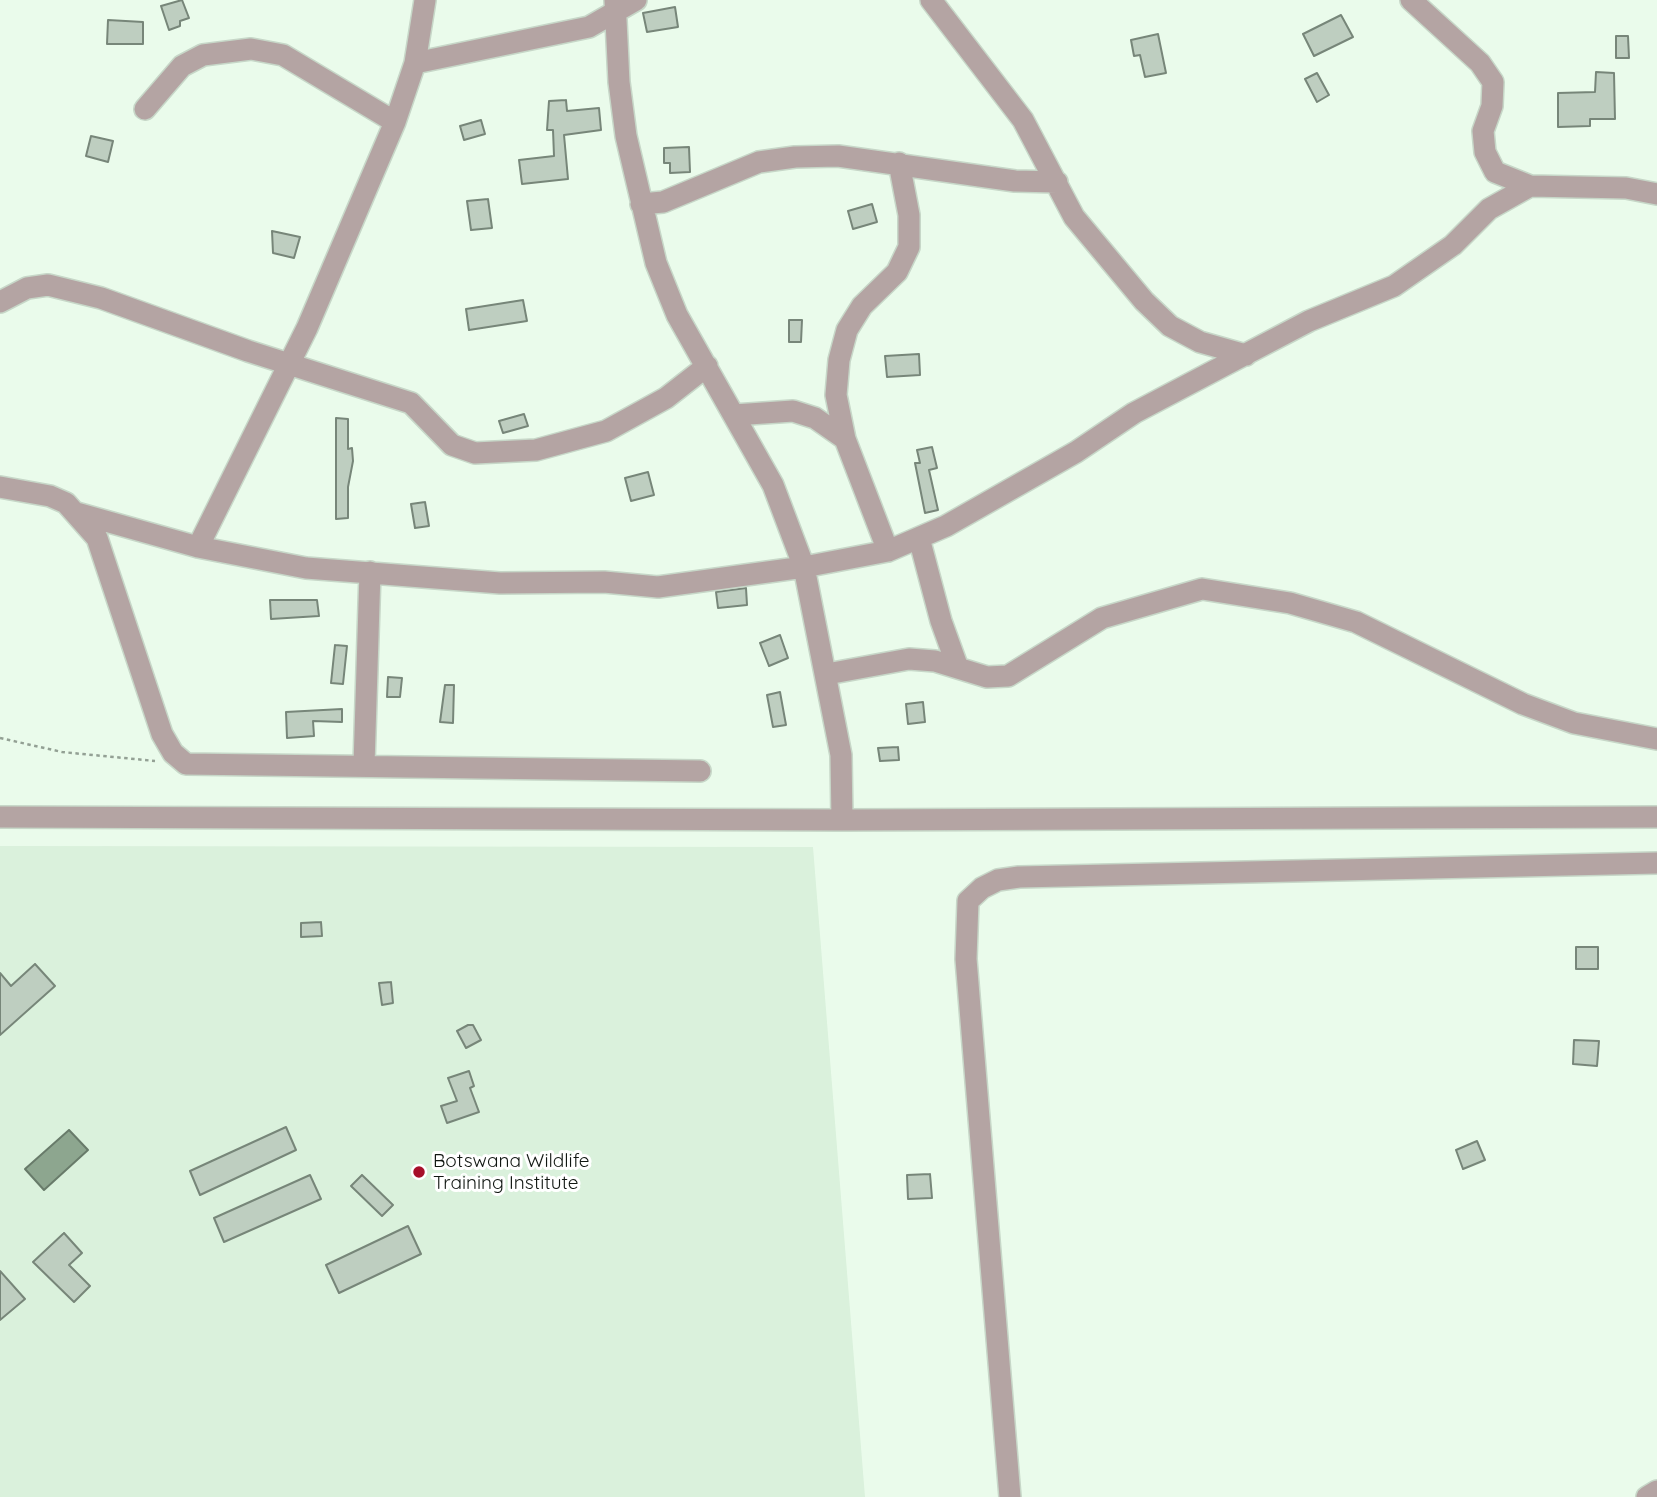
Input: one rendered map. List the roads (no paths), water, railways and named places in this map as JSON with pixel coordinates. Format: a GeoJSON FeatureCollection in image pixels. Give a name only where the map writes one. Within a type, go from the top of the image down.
{"type":"FeatureCollection","features":[{"type":"Feature","properties":{"kind":"street"},"geometry":{"type":"LineString","coordinates":[[198,547],[307,328],[395,122],[415,63],[425,0]]}},
{"type":"Feature","properties":{"kind":"street"},"geometry":{"type":"LineString","coordinates":[[415,63],[589,27],[616,5],[636,0]]}},
{"type":"Feature","properties":{"kind":"street"},"geometry":{"type":"LineString","coordinates":[[931,0],[1023,120],[1074,217],[1101,251],[1170,326],[1200,342],[1246,355]]}},
{"type":"Feature","properties":{"kind":"street"},"geometry":{"type":"LineString","coordinates":[[1411,0],[1480,63],[1493,82],[1492,106],[1483,131],[1485,152],[1495,172],[1530,186],[1626,188],[1657,194]]}},
{"type":"Feature","properties":{"kind":"street"},"geometry":{"type":"LineString","coordinates":[[616,5],[619,82],[626,136],[641,204],[665,289],[773,485],[804,567],[841,755],[842,820]]}},
{"type":"Feature","properties":{"kind":"street"},"geometry":{"type":"LineString","coordinates":[[145,109],[182,66],[204,55],[251,49],[283,55],[395,122]]}},
{"type":"Feature","properties":{"kind":"street"},"geometry":{"type":"LineString","coordinates":[[641,204],[663,202],[760,162],[795,157],[838,156],[1015,181],[1057,182]]}},
{"type":"Feature","properties":{"kind":"street"},"geometry":{"type":"LineString","coordinates":[[888,551],[845,439],[836,395],[839,360],[847,330],[862,306],[897,272],[909,247],[909,215],[899,163]]}},
{"type":"Feature","properties":{"kind":"street"},"geometry":{"type":"LineString","coordinates":[[77,513],[198,547],[306,568],[500,583],[604,582],[640,587],[804,567],[888,551],[946,526],[1076,452],[1134,413],[1309,321],[1394,286],[1453,245],[1489,209],[1530,186]]}},
{"type":"Feature","properties":{"kind":"street"},"geometry":{"type":"LineString","coordinates":[[0,302],[27,288],[48,285],[74,290],[287,364],[411,402],[452,444],[475,453],[536,450],[606,431],[666,398],[708,366]]}},
{"type":"Feature","properties":{"kind":"street"},"geometry":{"type":"LineString","coordinates":[[734,415],[793,411],[815,418],[845,439]]}},
{"type":"Feature","properties":{"kind":"street"},"geometry":{"type":"LineString","coordinates":[[0,487],[50,496],[66,503],[97,538],[162,734],[173,753],[186,764],[700,771]]}},
{"type":"Feature","properties":{"kind":"street"},"geometry":{"type":"LineString","coordinates":[[919,538],[941,621],[958,668]]}},
{"type":"Feature","properties":{"kind":"street"},"geometry":{"type":"LineString","coordinates":[[364,765],[370,572]]}},
{"type":"Feature","properties":{"kind":"street"},"geometry":{"type":"LineString","coordinates":[[827,674],[909,659],[935,661],[987,677],[1008,676],[1102,618],[1124,609],[1202,589],[1290,603],[1356,622],[1523,704],[1574,723],[1657,739]]}},
{"type":"Feature","properties":{"kind":"street"},"geometry":{"type":"LineString","coordinates":[[0,817],[842,820],[1657,817]]}},
{"type":"Feature","properties":{"kind":"street"},"geometry":{"type":"LineString","coordinates":[[1010,1497],[966,959],[968,901],[982,888],[998,880],[1019,877],[1657,863]]}},
{"type":"Feature","properties":{"kind":"street"},"geometry":{"type":"LineString","coordinates":[[1647,1497],[1657,1491]]}},
{"type":"Feature","properties":{"kind":"place","name":"Botswana Wildlife Training Institute"},"geometry":{"type":"Point","coordinates":[419,1172]}}]}
